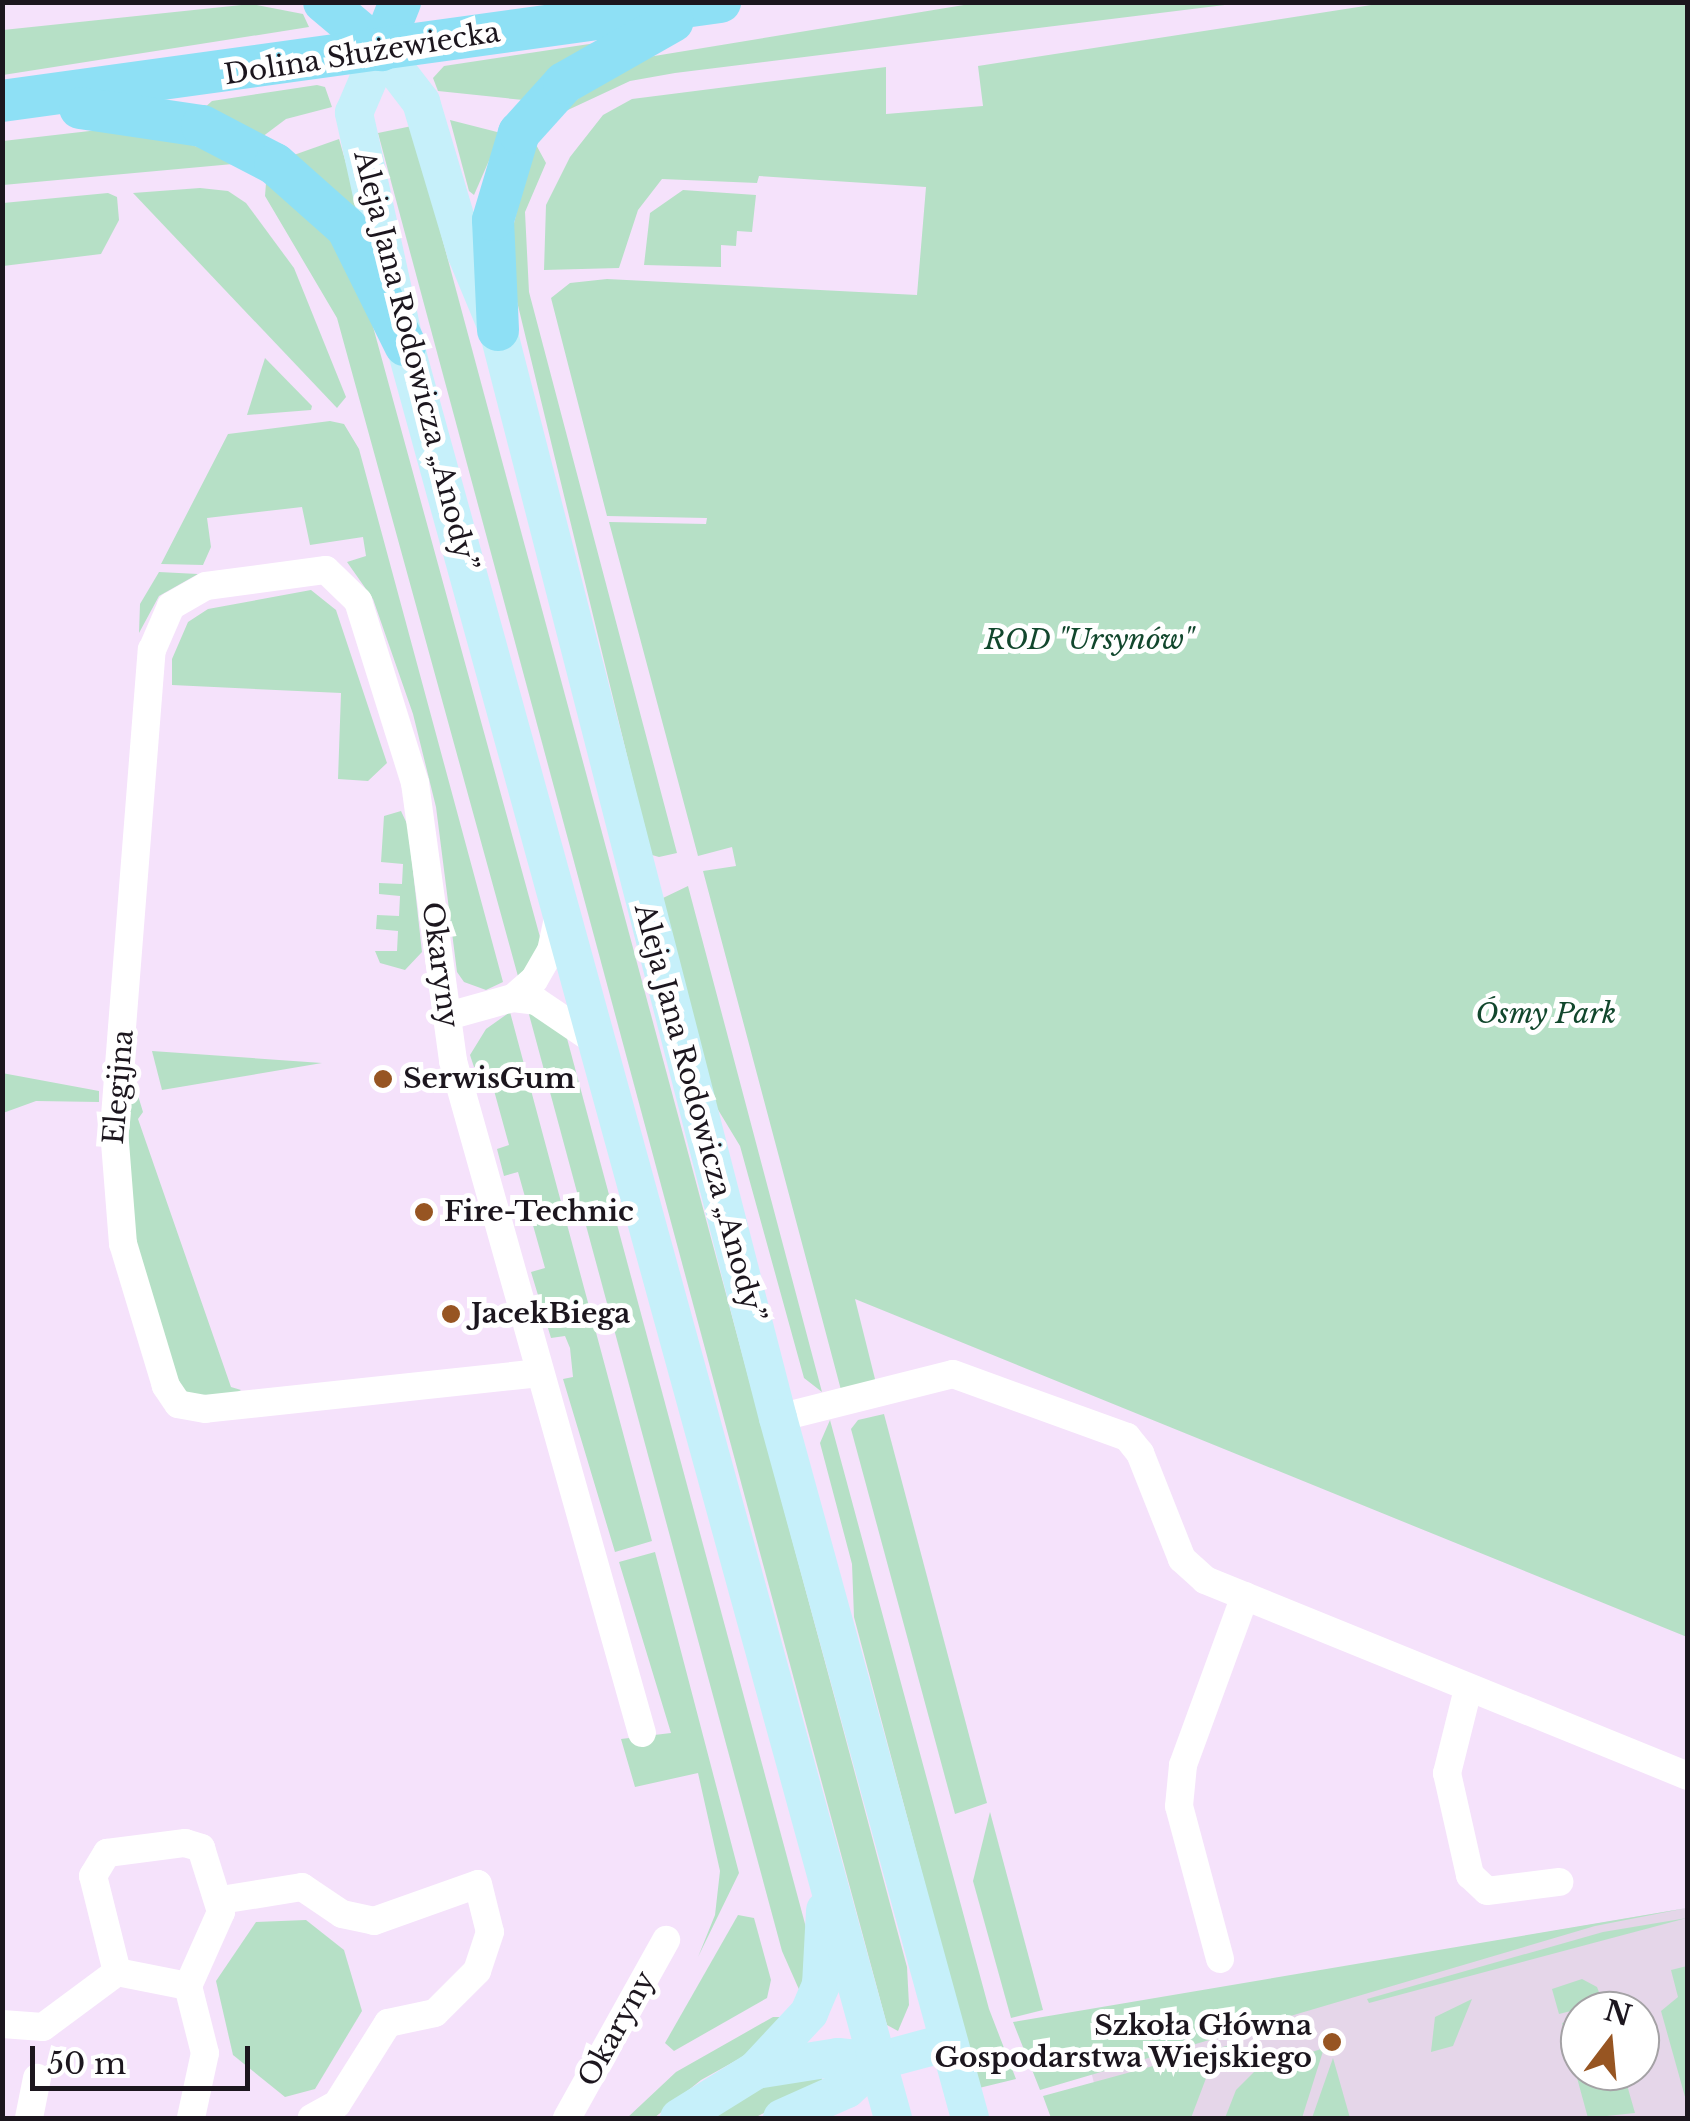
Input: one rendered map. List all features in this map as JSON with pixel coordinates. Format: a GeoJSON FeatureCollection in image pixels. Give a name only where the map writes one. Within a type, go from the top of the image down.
{"type":"FeatureCollection","features":[{"type":"Feature","properties":{"kind":"main road"},"geometry":{"type":"LineString","coordinates":[[324,2],[381,50],[400,2]]}},
{"type":"Feature","properties":{"kind":"main road"},"geometry":{"type":"LineString","coordinates":[[498,330],[493,220],[519,133],[590,65],[713,4]]}},
{"type":"Feature","properties":{"kind":"main road","name":"Dolina Służewiecka"},"geometry":{"type":"LineString","coordinates":[[9,100],[713,4]]}},
{"type":"Feature","properties":{"kind":"main road","name":"Aleja Jana Rodowicza „Anody”"},"geometry":{"type":"LineString","coordinates":[[893,2118],[404,346],[354,112],[381,50],[422,102],[466,252],[498,330],[778,1418],[970,2118]]}},
{"type":"Feature","properties":{"kind":"main road"},"geometry":{"type":"LineString","coordinates":[[9,100],[202,126],[260,154],[314,193],[347,228],[404,346]]}},
{"type":"Feature","properties":{"kind":"main road"},"geometry":{"type":"LineString","coordinates":[[679,2118],[756,2070],[803,2021],[821,1984],[826,1872]]}},
{"type":"Feature","properties":{"kind":"main road"},"geometry":{"type":"LineString","coordinates":[[756,2070],[838,2058],[878,2061],[949,2042]]}},
{"type":"Feature","properties":{"kind":"main road"},"geometry":{"type":"LineString","coordinates":[[782,2118],[847,2089],[878,2061]]}},
{"type":"Feature","properties":{"kind":"street","name":"Elegijna"},"geometry":{"type":"LineString","coordinates":[[358,601],[338,576],[310,569],[206,586],[171,606],[162,621],[152,650],[114,1129],[122,1244],[166,1386],[185,1407],[540,1373]]}},
{"type":"Feature","properties":{"kind":"street","name":"Okaryny"},"geometry":{"type":"LineString","coordinates":[[358,601],[415,783],[453,1061],[642,1733]]}},
{"type":"Feature","properties":{"kind":"street"},"geometry":{"type":"LineString","coordinates":[[513,998],[551,951],[559,911]]}},
{"type":"Feature","properties":{"kind":"street"},"geometry":{"type":"LineString","coordinates":[[448,1016],[513,998],[556,1010],[595,1041]]}},
{"type":"Feature","properties":{"kind":"street"},"geometry":{"type":"LineString","coordinates":[[778,1418],[953,1374],[974,1377],[1127,1437],[1140,1453],[1182,1558],[1204,1580],[1688,1776]]}},
{"type":"Feature","properties":{"kind":"street"},"geometry":{"type":"LineString","coordinates":[[1220,1959],[1179,1806],[1183,1765],[1246,1596]]}},
{"type":"Feature","properties":{"kind":"street"},"geometry":{"type":"LineString","coordinates":[[1468,1689],[1447,1773],[1470,1875],[1487,1892],[1559,1882]]}},
{"type":"Feature","properties":{"kind":"street"},"geometry":{"type":"LineString","coordinates":[[118,1972],[93,1876],[106,1854],[193,1844],[202,1848],[221,1900],[220,1922],[188,1986],[205,2054],[191,2118]]}},
{"type":"Feature","properties":{"kind":"street"},"geometry":{"type":"LineString","coordinates":[[221,1900],[302,1887],[342,1914],[374,1921],[478,1884],[490,1932],[478,1971],[435,2013],[388,2023],[337,2104],[312,2118]]}},
{"type":"Feature","properties":{"kind":"street","name":"Okaryny"},"geometry":{"type":"LineString","coordinates":[[567,2118],[666,1940]]}},
{"type":"Feature","properties":{"kind":"street"},"geometry":{"type":"LineString","coordinates":[[2,2024],[43,2027],[118,1972],[188,1986]]}},
{"type":"Feature","properties":{"kind":"street"},"geometry":{"type":"LineString","coordinates":[[29,2118],[37,2078]]}},
{"type":"Feature","properties":{"kind":"shaded area","name":"Szkoła Główna Gospodarstwa Wiejskiego"},"geometry":{"type":"Polygon","coordinates":[[[1687,1908],[1687,2118],[1103,2118],[1076,2013],[1687,1908]]]}},
{"type":"Feature","properties":{"kind":"green space"},"geometry":{"type":"Polygon","coordinates":[[[976,3],[1241,3],[675,73],[630,81],[555,116],[630,60],[976,3]]]}},
{"type":"Feature","properties":{"kind":"green space","name":"ROD \"Ursynów\""},"geometry":{"type":"Polygon","coordinates":[[[1384,3],[1687,3],[1687,1637],[855,1299],[876,1383],[841,1390],[703,871],[736,866],[732,847],[698,856],[609,522],[706,524],[707,518],[607,516],[551,298],[570,283],[607,279],[917,295],[926,187],[759,176],[757,183],[662,179],[638,210],[619,268],[544,270],[546,205],[570,157],[603,115],[632,99],[886,67],[886,114],[983,106],[978,66],[1384,3]]]}},
{"type":"Feature","properties":{"kind":"green space"},"geometry":{"type":"Polygon","coordinates":[[[251,4],[303,14],[309,27],[3,75],[3,30],[251,4]]]}},
{"type":"Feature","properties":{"kind":"green space"},"geometry":{"type":"Polygon","coordinates":[[[596,43],[523,100],[438,91],[433,78],[444,66],[596,43]]]}},
{"type":"Feature","properties":{"kind":"green space"},"geometry":{"type":"Polygon","coordinates":[[[325,87],[332,107],[286,119],[262,137],[203,109],[212,101],[325,87]]]}},
{"type":"Feature","properties":{"kind":"green space"},"geometry":{"type":"Polygon","coordinates":[[[450,120],[501,133],[474,195],[469,191],[450,120]]]}},
{"type":"Feature","properties":{"kind":"green space"},"geometry":{"type":"Polygon","coordinates":[[[412,126],[907,1967],[909,2005],[898,2031],[887,2025],[378,133],[412,126]]]}},
{"type":"Feature","properties":{"kind":"green space"},"geometry":{"type":"Polygon","coordinates":[[[107,129],[148,130],[244,163],[3,185],[3,141],[107,129]]]}},
{"type":"Feature","properties":{"kind":"green space"},"geometry":{"type":"Polygon","coordinates":[[[339,139],[363,222],[291,156],[339,139]]]}},
{"type":"Feature","properties":{"kind":"green space"},"geometry":{"type":"Polygon","coordinates":[[[534,141],[546,163],[525,212],[529,292],[677,853],[659,857],[652,855],[637,797],[506,256],[534,141]]]}},
{"type":"Feature","properties":{"kind":"green space"},"geometry":{"type":"Polygon","coordinates":[[[266,183],[320,220],[366,301],[543,948],[519,980],[337,318],[265,196],[266,183]]]}},
{"type":"Feature","properties":{"kind":"green space"},"geometry":{"type":"Polygon","coordinates":[[[200,188],[228,191],[246,203],[294,268],[346,397],[337,408],[133,193],[200,188]]]}},
{"type":"Feature","properties":{"kind":"green space"},"geometry":{"type":"Polygon","coordinates":[[[683,190],[756,195],[752,232],[737,231],[736,246],[721,245],[721,267],[644,265],[650,213],[683,190]]]}},
{"type":"Feature","properties":{"kind":"green space"},"geometry":{"type":"Polygon","coordinates":[[[108,193],[117,197],[119,220],[101,254],[3,266],[3,203],[108,193]]]}},
{"type":"Feature","properties":{"kind":"green space"},"geometry":{"type":"Polygon","coordinates":[[[265,358],[312,406],[311,410],[247,415],[265,358]]]}},
{"type":"Feature","properties":{"kind":"green space"},"geometry":{"type":"Polygon","coordinates":[[[330,421],[344,424],[359,449],[503,982],[486,990],[464,982],[457,972],[436,807],[413,714],[373,599],[347,562],[366,556],[363,537],[310,545],[302,507],[207,518],[211,547],[203,565],[161,564],[228,434],[330,421]]]}},
{"type":"Feature","properties":{"kind":"green space"},"geometry":{"type":"Polygon","coordinates":[[[159,572],[198,574],[159,596],[139,633],[140,604],[159,572]]]}},
{"type":"Feature","properties":{"kind":"green space"},"geometry":{"type":"Polygon","coordinates":[[[311,590],[336,610],[387,763],[368,781],[338,779],[341,693],[172,685],[172,659],[188,622],[208,609],[311,590]]]}},
{"type":"Feature","properties":{"kind":"green space"},"geometry":{"type":"Polygon","coordinates":[[[401,811],[408,826],[422,952],[405,970],[380,963],[375,951],[397,951],[398,931],[376,929],[377,915],[399,916],[400,896],[379,894],[379,883],[402,884],[403,864],[381,862],[384,816],[401,811]]]}},
{"type":"Feature","properties":{"kind":"green space"},"geometry":{"type":"Polygon","coordinates":[[[688,886],[822,1392],[804,1378],[740,1146],[717,1108],[663,898],[688,886]]]}},
{"type":"Feature","properties":{"kind":"green space"},"geometry":{"type":"Polygon","coordinates":[[[527,1007],[565,1031],[808,1935],[801,1994],[782,1951],[527,1007]]]}},
{"type":"Feature","properties":{"kind":"green space"},"geometry":{"type":"Polygon","coordinates":[[[510,1012],[652,1541],[615,1552],[563,1379],[573,1377],[570,1348],[565,1336],[551,1338],[531,1272],[545,1268],[518,1172],[504,1176],[497,1149],[509,1145],[487,1065],[474,1067],[470,1055],[486,1029],[510,1012]]]}},
{"type":"Feature","properties":{"kind":"green space"},"geometry":{"type":"Polygon","coordinates":[[[152,1051],[322,1063],[162,1090],[152,1051]]]}},
{"type":"Feature","properties":{"kind":"green space"},"geometry":{"type":"Polygon","coordinates":[[[2,1073],[99,1091],[99,1102],[36,1101],[3,1113],[2,1073]]]}},
{"type":"Feature","properties":{"kind":"green space"},"geometry":{"type":"Polygon","coordinates":[[[129,1088],[136,1089],[143,1112],[138,1119],[231,1387],[241,1390],[225,1400],[181,1393],[131,1248],[121,1151],[129,1088]]]}},
{"type":"Feature","properties":{"kind":"green space"},"geometry":{"type":"Polygon","coordinates":[[[884,1414],[987,1803],[955,1814],[851,1429],[858,1420],[884,1414]]]}},
{"type":"Feature","properties":{"kind":"green space"},"geometry":{"type":"Polygon","coordinates":[[[830,1420],[989,2009],[1016,2079],[979,2088],[854,1617],[852,1564],[820,1443],[830,1420]]]}},
{"type":"Feature","properties":{"kind":"green space"},"geometry":{"type":"Polygon","coordinates":[[[655,1552],[739,1873],[698,1957],[715,1915],[720,1871],[698,1773],[635,1787],[621,1739],[671,1733],[619,1562],[655,1552]]]}},
{"type":"Feature","properties":{"kind":"green space"},"geometry":{"type":"Polygon","coordinates":[[[990,1812],[1043,2010],[1011,2018],[973,1881],[990,1812]]]}},
{"type":"Feature","properties":{"kind":"green space"},"geometry":{"type":"Polygon","coordinates":[[[1687,1908],[1595,1926],[1040,2090],[1013,2022],[1687,1908]]]}},
{"type":"Feature","properties":{"kind":"green space"},"geometry":{"type":"Polygon","coordinates":[[[738,1915],[754,1918],[771,1980],[767,1998],[674,2051],[665,2043],[738,1915]]]}},
{"type":"Feature","properties":{"kind":"green space"},"geometry":{"type":"Polygon","coordinates":[[[1687,1918],[1369,2003],[1367,1999],[1603,1932],[1687,1918]]]}},
{"type":"Feature","properties":{"kind":"green space"},"geometry":{"type":"Polygon","coordinates":[[[306,1920],[344,1950],[362,2011],[315,2089],[285,2097],[233,2055],[216,1981],[256,1922],[306,1920]]]}},
{"type":"Feature","properties":{"kind":"green space"},"geometry":{"type":"Polygon","coordinates":[[[1688,1966],[1687,2104],[1661,2011],[1678,1997],[1671,1970],[1688,1966]]]}},
{"type":"Feature","properties":{"kind":"green space"},"geometry":{"type":"Polygon","coordinates":[[[1582,1979],[1598,1991],[1560,1991],[1559,2014],[1552,1989],[1582,1979]]]}},
{"type":"Feature","properties":{"kind":"green space"},"geometry":{"type":"Polygon","coordinates":[[[1472,1999],[1453,2046],[1431,2052],[1435,2017],[1472,1999]]]}},
{"type":"Feature","properties":{"kind":"green space"},"geometry":{"type":"Polygon","coordinates":[[[773,2017],[781,2017],[755,2050],[701,2080],[654,2118],[627,2118],[676,2072],[773,2017]]]}},
{"type":"Feature","properties":{"kind":"green space"},"geometry":{"type":"Polygon","coordinates":[[[1241,2042],[1208,2073],[1191,2118],[1051,2118],[1043,2096],[1241,2042]]]}},
{"type":"Feature","properties":{"kind":"green space"},"geometry":{"type":"Polygon","coordinates":[[[1324,2048],[1302,2118],[1225,2118],[1236,2090],[1255,2071],[1324,2048]]]}},
{"type":"Feature","properties":{"kind":"green space"},"geometry":{"type":"Polygon","coordinates":[[[1333,2058],[1350,2118],[1312,2118],[1333,2058]]]}},
{"type":"Feature","properties":{"kind":"green space"},"geometry":{"type":"Polygon","coordinates":[[[819,2069],[823,2083],[754,2118],[706,2118],[760,2088],[819,2069]]]}},
{"type":"Feature","properties":{"kind":"green space"},"geometry":{"type":"Polygon","coordinates":[[[1581,2091],[1629,2091],[1635,2113],[1588,2118],[1581,2091]]]}},
{"type":"Feature","properties":{"kind":"place","name":"SerwisGum"},"geometry":{"type":"Point","coordinates":[383,1079]}},
{"type":"Feature","properties":{"kind":"place","name":"Fire-Technic"},"geometry":{"type":"Point","coordinates":[424,1212]}},
{"type":"Feature","properties":{"kind":"place","name":"JacekBiega"},"geometry":{"type":"Point","coordinates":[451,1314]}},
{"type":"Feature","properties":{"kind":"place","name":"Szkoła Główna Gospodarstwa Wiejskiego"},"geometry":{"type":"Point","coordinates":[1332,2042]}},
{"type":"Feature","properties":{"kind":"park label","name":"Ósmy Park"},"geometry":{"type":"Point","coordinates":[1546,1014]}}]}
